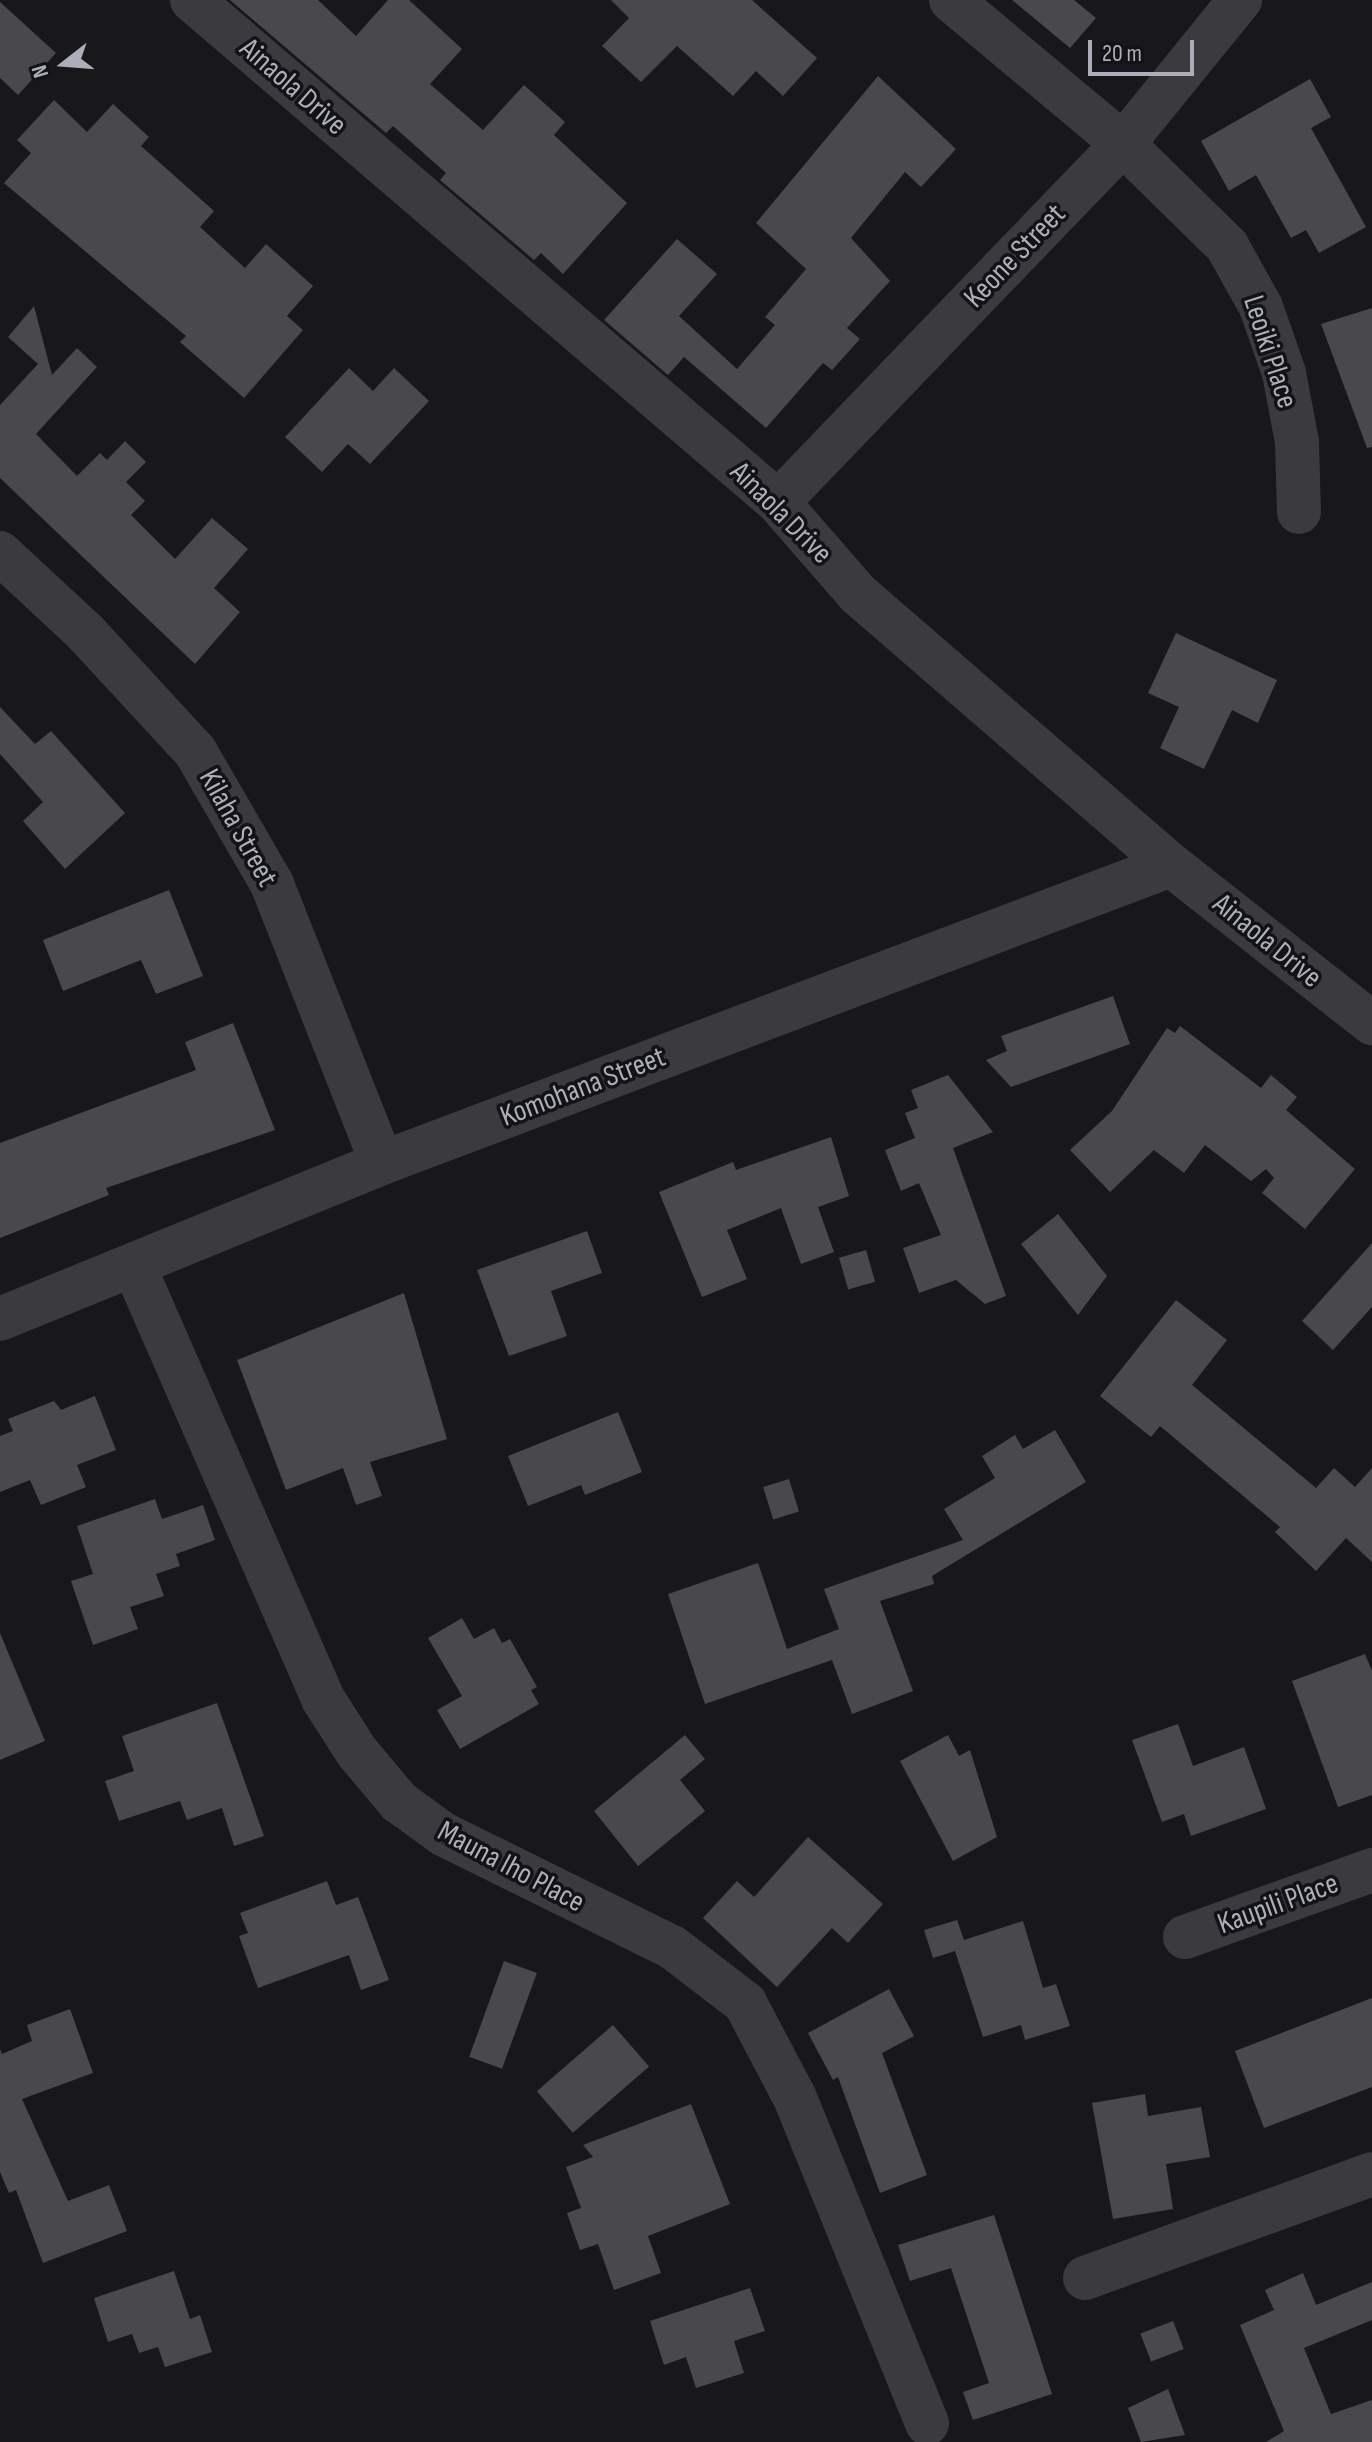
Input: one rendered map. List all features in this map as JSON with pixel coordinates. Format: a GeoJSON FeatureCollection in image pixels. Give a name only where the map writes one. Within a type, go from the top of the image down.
{"type":"FeatureCollection","features":[{"type":"Feature","properties":{"kind":"street","name":"Ainaola Drive"},"geometry":{"type":"LineString","coordinates":[[192,0],[778,502],[858,594],[1171,865],[1372,1023]]}},
{"type":"Feature","properties":{"kind":"street","name":"Leoiki Place"},"geometry":{"type":"LineString","coordinates":[[951,0],[1123,144],[1227,246],[1261,307],[1284,373],[1297,442],[1299,512]]}},
{"type":"Feature","properties":{"kind":"street","name":"Keone Street"},"geometry":{"type":"LineString","coordinates":[[778,502],[1123,144],[1240,0]]}},
{"type":"Feature","properties":{"kind":"street","name":"Kilaha Street"},"geometry":{"type":"LineString","coordinates":[[0,553],[86,633],[195,751],[272,884],[382,1163]]}},
{"type":"Feature","properties":{"kind":"street","name":"Komohana Street"},"geometry":{"type":"LineString","coordinates":[[0,1319],[382,1163],[1171,865]]}},
{"type":"Feature","properties":{"kind":"street","name":"Mauna Iho Place"},"geometry":{"type":"LineString","coordinates":[[134,1266],[323,1699],[357,1752],[399,1802],[443,1834],[672,1947],[745,2003],[795,2098],[927,2423]]}},
{"type":"Feature","properties":{"kind":"street","name":"Kaupili Place"},"geometry":{"type":"LineString","coordinates":[[1185,1937],[1372,1870]]}},
{"type":"Feature","properties":{"kind":"street"},"geometry":{"type":"LineString","coordinates":[[1085,2278],[1372,2174]]}},
{"type":"Feature","properties":{"kind":"building"},"geometry":{"type":"Polygon","coordinates":[[[230,0],[318,0],[356,36],[388,0],[409,0],[462,49],[430,84],[483,130],[524,85],[565,122],[554,135],[627,203],[563,274],[541,253],[534,260],[440,180],[446,173],[393,126],[386,133],[230,0]]]}},
{"type":"Feature","properties":{"kind":"building"},"geometry":{"type":"Polygon","coordinates":[[[611,0],[752,0],[817,58],[783,96],[756,71],[733,96],[677,46],[641,82],[602,46],[629,18],[611,0]]]}},
{"type":"Feature","properties":{"kind":"building"},"geometry":{"type":"Polygon","coordinates":[[[1012,0],[1074,0],[1096,18],[1070,48],[1012,0]]]}},
{"type":"Feature","properties":{"kind":"building"},"geometry":{"type":"Polygon","coordinates":[[[0,2],[56,53],[18,95],[0,78],[0,2]]]}},
{"type":"Feature","properties":{"kind":"building"},"geometry":{"type":"Polygon","coordinates":[[[878,76],[956,149],[921,187],[905,172],[851,238],[890,281],[847,328],[860,339],[832,370],[823,363],[766,428],[684,357],[668,375],[604,320],[677,239],[717,274],[679,316],[737,369],[775,325],[765,317],[806,269],[756,223],[878,76]]]}},
{"type":"Feature","properties":{"kind":"building"},"geometry":{"type":"Polygon","coordinates":[[[1310,79],[1331,117],[1311,128],[1366,227],[1319,253],[1306,230],[1291,238],[1256,175],[1229,191],[1201,141],[1310,79]]]}},
{"type":"Feature","properties":{"kind":"building"},"geometry":{"type":"Polygon","coordinates":[[[54,100],[87,132],[113,104],[149,137],[141,146],[214,211],[200,227],[245,268],[266,244],[313,286],[287,316],[303,330],[244,398],[180,342],[186,336],[4,183],[31,153],[17,140],[54,100]]]}},
{"type":"Feature","properties":{"kind":"building"},"geometry":{"type":"Polygon","coordinates":[[[34,306],[52,375],[77,348],[97,367],[36,434],[77,476],[100,453],[107,460],[125,441],[146,462],[126,482],[145,501],[131,515],[175,559],[212,518],[248,549],[214,588],[240,612],[195,664],[0,478],[0,405],[38,364],[8,337],[34,306]]]}},
{"type":"Feature","properties":{"kind":"building"},"geometry":{"type":"Polygon","coordinates":[[[1372,308],[1372,447],[1367,448],[1321,324],[1372,308]]]}},
{"type":"Feature","properties":{"kind":"building"},"geometry":{"type":"Polygon","coordinates":[[[349,368],[373,391],[394,368],[429,401],[370,464],[348,444],[322,472],[285,437],[349,368]]]}},
{"type":"Feature","properties":{"kind":"building"},"geometry":{"type":"Polygon","coordinates":[[[1176,633],[1277,680],[1258,723],[1232,710],[1204,769],[1160,748],[1179,707],[1148,693],[1176,633]]]}},
{"type":"Feature","properties":{"kind":"building"},"geometry":{"type":"Polygon","coordinates":[[[0,707],[35,744],[51,731],[125,813],[65,869],[23,821],[43,802],[0,754],[0,707]]]}},
{"type":"Feature","properties":{"kind":"building"},"geometry":{"type":"Polygon","coordinates":[[[169,890],[203,976],[156,994],[141,960],[63,991],[43,940],[169,890]]]}},
{"type":"Feature","properties":{"kind":"building"},"geometry":{"type":"Polygon","coordinates":[[[1113,996],[1130,1044],[1011,1087],[986,1060],[1007,1051],[1001,1036],[1113,996]]]}},
{"type":"Feature","properties":{"kind":"building"},"geometry":{"type":"Polygon","coordinates":[[[233,1023],[275,1130],[106,1188],[109,1195],[0,1238],[0,1143],[196,1070],[185,1042],[233,1023]]]}},
{"type":"Feature","properties":{"kind":"building"},"geometry":{"type":"Polygon","coordinates":[[[1180,1026],[1261,1088],[1271,1075],[1297,1097],[1286,1110],[1355,1169],[1305,1229],[1262,1193],[1274,1178],[1266,1169],[1251,1181],[1205,1145],[1184,1173],[1154,1150],[1110,1192],[1070,1150],[1112,1111],[1167,1028],[1175,1033],[1180,1026]]]}},
{"type":"Feature","properties":{"kind":"building"},"geometry":{"type":"Polygon","coordinates":[[[948,1075],[993,1132],[953,1148],[1006,1296],[985,1304],[956,1280],[919,1293],[903,1248],[941,1235],[919,1183],[901,1191],[885,1150],[915,1138],[905,1113],[918,1108],[911,1090],[948,1075]]]}},
{"type":"Feature","properties":{"kind":"building"},"geometry":{"type":"Polygon","coordinates":[[[831,1137],[849,1196],[818,1207],[834,1252],[801,1264],[781,1208],[727,1230],[747,1279],[702,1297],[659,1192],[733,1162],[736,1170],[831,1137]]]}},
{"type":"Feature","properties":{"kind":"building"},"geometry":{"type":"Polygon","coordinates":[[[1058,1214],[1107,1276],[1078,1315],[1021,1244],[1058,1214]]]}},
{"type":"Feature","properties":{"kind":"building"},"geometry":{"type":"Polygon","coordinates":[[[587,1231],[602,1273],[551,1291],[567,1336],[509,1356],[477,1270],[587,1231]]]}},
{"type":"Feature","properties":{"kind":"building"},"geometry":{"type":"Polygon","coordinates":[[[1372,1243],[1372,1307],[1333,1350],[1302,1321],[1372,1243]]]}},
{"type":"Feature","properties":{"kind":"building"},"geometry":{"type":"Polygon","coordinates":[[[866,1250],[875,1282],[848,1289],[839,1258],[866,1250]]]}},
{"type":"Feature","properties":{"kind":"building"},"geometry":{"type":"Polygon","coordinates":[[[404,1293],[447,1439],[370,1462],[382,1496],[356,1505],[343,1468],[286,1490],[237,1360],[404,1293]]]}},
{"type":"Feature","properties":{"kind":"building"},"geometry":{"type":"Polygon","coordinates":[[[1176,1300],[1227,1340],[1192,1385],[1316,1488],[1334,1468],[1355,1487],[1372,1468],[1372,1562],[1346,1538],[1316,1571],[1275,1532],[1280,1527],[1160,1426],[1151,1437],[1100,1396],[1176,1300]]]}},
{"type":"Feature","properties":{"kind":"building"},"geometry":{"type":"Polygon","coordinates":[[[95,1396],[116,1450],[77,1465],[86,1487],[41,1505],[30,1480],[0,1492],[0,1436],[13,1431],[8,1419],[54,1401],[61,1410],[95,1396]]]}},
{"type":"Feature","properties":{"kind":"building"},"geometry":{"type":"Polygon","coordinates":[[[618,1412],[642,1472],[585,1495],[581,1485],[528,1506],[508,1456],[618,1412]]]}},
{"type":"Feature","properties":{"kind":"building"},"geometry":{"type":"Polygon","coordinates":[[[1055,1430],[1086,1482],[932,1576],[934,1584],[880,1601],[913,1691],[852,1714],[832,1660],[705,1704],[668,1594],[758,1563],[787,1649],[839,1629],[824,1589],[963,1540],[944,1509],[995,1478],[982,1456],[1015,1435],[1023,1449],[1055,1430]]]}},
{"type":"Feature","properties":{"kind":"building"},"geometry":{"type":"Polygon","coordinates":[[[789,1479],[799,1512],[773,1519],[763,1487],[789,1479]]]}},
{"type":"Feature","properties":{"kind":"building"},"geometry":{"type":"Polygon","coordinates":[[[155,1499],[162,1519],[203,1505],[215,1540],[176,1554],[180,1566],[156,1574],[164,1596],[130,1607],[138,1629],[93,1645],[71,1581],[93,1574],[77,1526],[155,1499]]]}},
{"type":"Feature","properties":{"kind":"building"},"geometry":{"type":"Polygon","coordinates":[[[462,1618],[474,1639],[494,1628],[502,1643],[510,1639],[537,1687],[531,1690],[539,1704],[460,1749],[437,1710],[462,1696],[428,1638],[462,1618]]]}},
{"type":"Feature","properties":{"kind":"building"},"geometry":{"type":"Polygon","coordinates":[[[0,1633],[45,1741],[0,1760],[0,1633]]]}},
{"type":"Feature","properties":{"kind":"building"},"geometry":{"type":"Polygon","coordinates":[[[1365,1654],[1372,1671],[1372,1795],[1338,1807],[1292,1681],[1365,1654]]]}},
{"type":"Feature","properties":{"kind":"building"},"geometry":{"type":"Polygon","coordinates":[[[217,1703],[264,1836],[234,1846],[222,1808],[187,1820],[180,1801],[119,1821],[105,1781],[134,1771],[122,1736],[217,1703]]]}},
{"type":"Feature","properties":{"kind":"building"},"geometry":{"type":"Polygon","coordinates":[[[1178,1724],[1193,1766],[1244,1747],[1266,1809],[1191,1836],[1184,1814],[1162,1822],[1132,1740],[1178,1724]]]}},
{"type":"Feature","properties":{"kind":"building"},"geometry":{"type":"Polygon","coordinates":[[[685,1735],[705,1759],[680,1780],[705,1811],[638,1866],[594,1811],[685,1735]]]}},
{"type":"Feature","properties":{"kind":"building"},"geometry":{"type":"Polygon","coordinates":[[[948,1735],[959,1756],[970,1750],[997,1837],[953,1861],[900,1761],[948,1735]]]}},
{"type":"Feature","properties":{"kind":"building"},"geometry":{"type":"Polygon","coordinates":[[[808,1837],[883,1904],[848,1943],[832,1928],[777,1987],[703,1918],[737,1881],[754,1897],[808,1837]]]}},
{"type":"Feature","properties":{"kind":"building"},"geometry":{"type":"Polygon","coordinates":[[[327,1881],[336,1905],[358,1897],[389,1980],[361,1990],[349,1955],[258,1988],[239,1936],[248,1933],[240,1913],[327,1881]]]}},
{"type":"Feature","properties":{"kind":"building"},"geometry":{"type":"Polygon","coordinates":[[[957,1920],[964,1940],[1023,1921],[1043,1988],[1056,1984],[1070,2026],[1025,2040],[1021,2025],[983,2037],[955,1951],[933,1958],[924,1930],[957,1920]]]}},
{"type":"Feature","properties":{"kind":"building"},"geometry":{"type":"Polygon","coordinates":[[[504,1961],[537,1973],[502,2069],[469,2057],[504,1961]]]}},
{"type":"Feature","properties":{"kind":"building"},"geometry":{"type":"Polygon","coordinates":[[[889,1989],[914,2036],[882,2053],[927,2175],[880,2193],[838,2077],[833,2080],[808,2033],[889,1989]]]}},
{"type":"Feature","properties":{"kind":"building"},"geometry":{"type":"Polygon","coordinates":[[[1372,1998],[1372,2087],[1264,2128],[1235,2051],[1372,1998]]]}},
{"type":"Feature","properties":{"kind":"building"},"geometry":{"type":"Polygon","coordinates":[[[70,2009],[93,2073],[22,2099],[68,2201],[109,2185],[127,2231],[43,2263],[16,2190],[9,2193],[0,2172],[0,2049],[2,2054],[32,2041],[27,2025],[70,2009]]]}},
{"type":"Feature","properties":{"kind":"building"},"geometry":{"type":"Polygon","coordinates":[[[613,2025],[649,2067],[573,2133],[537,2091],[613,2025]]]}},
{"type":"Feature","properties":{"kind":"building"},"geometry":{"type":"Polygon","coordinates":[[[1145,2094],[1148,2116],[1201,2107],[1210,2157],[1166,2164],[1173,2209],[1113,2219],[1092,2103],[1145,2094]]]}},
{"type":"Feature","properties":{"kind":"building"},"geometry":{"type":"Polygon","coordinates":[[[691,2104],[730,2204],[648,2236],[661,2273],[614,2290],[598,2244],[580,2250],[567,2213],[581,2208],[566,2167],[593,2157],[583,2145],[691,2104]]]}},
{"type":"Feature","properties":{"kind":"building"},"geometry":{"type":"Polygon","coordinates":[[[994,2215],[1052,2394],[973,2420],[963,2392],[989,2383],[951,2268],[910,2281],[898,2245],[994,2215]]]}},
{"type":"Feature","properties":{"kind":"building"},"geometry":{"type":"Polygon","coordinates":[[[174,2271],[190,2319],[200,2315],[212,2352],[165,2367],[158,2347],[139,2353],[132,2334],[108,2342],[94,2298],[174,2271]]]}},
{"type":"Feature","properties":{"kind":"building"},"geometry":{"type":"Polygon","coordinates":[[[1303,2273],[1316,2305],[1372,2282],[1372,2320],[1304,2348],[1331,2414],[1372,2400],[1372,2442],[1266,2442],[1284,2431],[1240,2325],[1274,2310],[1265,2290],[1303,2273]]]}},
{"type":"Feature","properties":{"kind":"building"},"geometry":{"type":"Polygon","coordinates":[[[750,2288],[765,2331],[734,2341],[744,2373],[696,2388],[686,2357],[664,2365],[650,2321],[750,2288]]]}},
{"type":"Feature","properties":{"kind":"building"},"geometry":{"type":"Polygon","coordinates":[[[1173,2321],[1184,2349],[1151,2362],[1140,2334],[1173,2321]]]}},
{"type":"Feature","properties":{"kind":"building"},"geometry":{"type":"Polygon","coordinates":[[[1168,2389],[1185,2435],[1141,2442],[1128,2408],[1168,2389]]]}}]}
